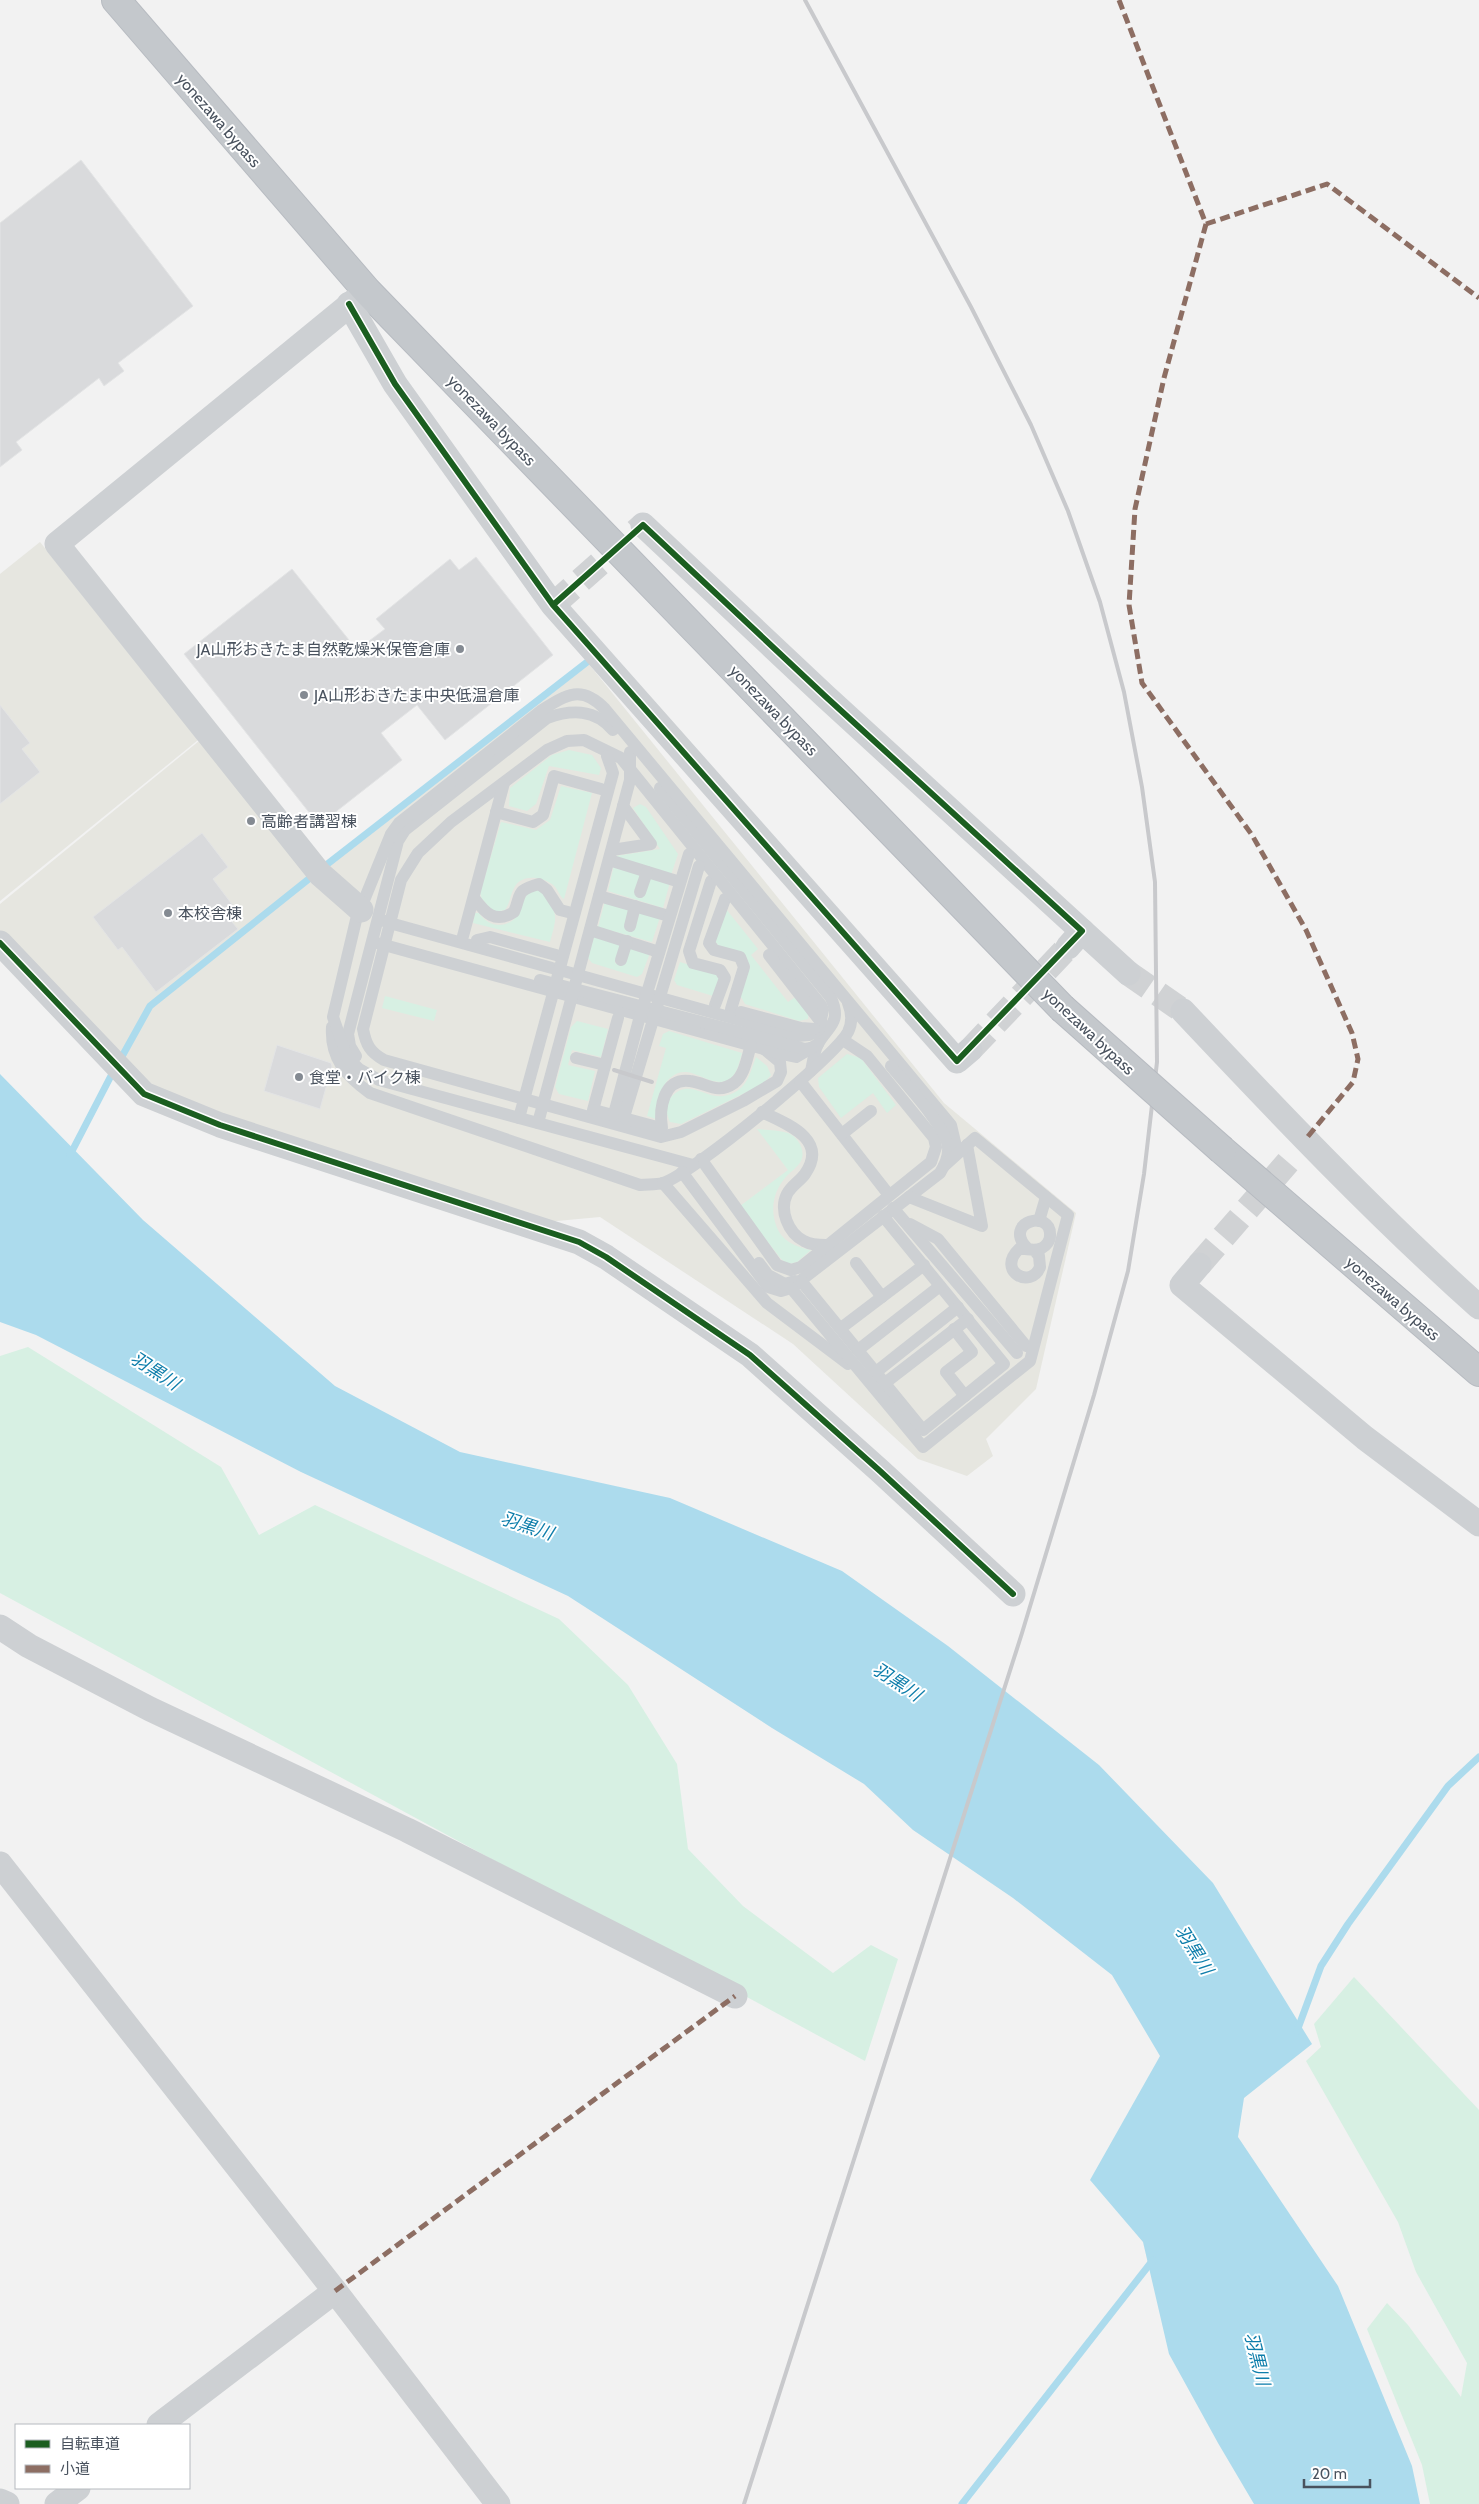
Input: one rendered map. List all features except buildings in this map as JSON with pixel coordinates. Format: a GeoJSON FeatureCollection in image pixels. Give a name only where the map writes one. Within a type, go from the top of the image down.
{"type":"FeatureCollection","features":[{"type":"Feature","properties":{"kind":"highway","name":"yonezawa bypass"},"geometry":{"type":"LineString","coordinates":[[116,0],[358,298],[1062,1008],[1222,1150],[1479,1372]]}},
{"type":"Feature","properties":{"kind":"street"},"geometry":{"type":"LineString","coordinates":[[373,914],[316,869],[57,544],[358,298],[395,384],[553,605],[957,1061],[970,1050]]}},
{"type":"Feature","properties":{"kind":"street"},"geometry":{"type":"LineString","coordinates":[[643,525],[825,696],[1075,939],[1128,973]]}},
{"type":"Feature","properties":{"kind":"street"},"geometry":{"type":"LineString","coordinates":[[0,943],[144,1094],[220,1125],[579,1242],[606,1258],[750,1355],[880,1471],[1013,1594]]}},
{"type":"Feature","properties":{"kind":"street"},"geometry":{"type":"LineString","coordinates":[[1183,1011],[1300,1147],[1479,1307]]}},
{"type":"Feature","properties":{"kind":"street"},"geometry":{"type":"LineString","coordinates":[[1199,1265],[1182,1285],[1365,1438],[1479,1524]]}},
{"type":"Feature","properties":{"kind":"street"},"geometry":{"type":"LineString","coordinates":[[0,1628],[28,1646],[150,1709],[407,1830],[735,1996]]}},
{"type":"Feature","properties":{"kind":"street"},"geometry":{"type":"LineString","coordinates":[[0,1864],[335,2291],[498,2504]]}},
{"type":"Feature","properties":{"kind":"street"},"geometry":{"type":"LineString","coordinates":[[161,2424],[335,2291]]}},
{"type":"Feature","properties":{"kind":"street"},"geometry":{"type":"LineString","coordinates":[[57,2504],[77,2489]]}},
{"type":"Feature","properties":{"kind":"street"},"geometry":{"type":"LineString","coordinates":[[0,2501],[7,2504]]}},
{"type":"Feature","properties":{"kind":"lane"},"geometry":{"type":"LineString","coordinates":[[693,1165],[768,1287],[781,1291],[801,1282],[940,1173],[955,1142],[951,1125],[594,698],[577,693],[559,699],[542,710],[398,823],[391,834],[373,914],[373,938],[348,1034],[350,1046],[355,1054],[365,1064],[381,1074],[693,1165],[777,1265],[791,1270],[801,1267],[931,1162],[936,1147],[934,1138],[867,1056],[842,1040]]}},
{"type":"Feature","properties":{"kind":"lane"},"geometry":{"type":"LineString","coordinates":[[394,921],[463,936],[565,967],[649,1007],[757,1047],[796,1057],[815,1046],[828,1032],[834,1020],[835,1008],[831,998],[606,722],[587,712],[564,712],[547,718],[405,830],[398,841],[373,914],[333,1017],[331,1041],[335,1054],[352,1080],[370,1093],[617,1178],[640,1185],[663,1183],[693,1165],[760,1115],[800,1081],[842,1040],[848,1030],[852,1016]]}},
{"type":"Feature","properties":{"kind":"lane"},"geometry":{"type":"LineString","coordinates":[[373,938],[562,991],[797,1036],[809,1035],[820,1026],[821,1005],[628,772],[584,740]]}},
{"type":"Feature","properties":{"kind":"lane"},"geometry":{"type":"LineString","coordinates":[[757,1047],[780,1062],[781,1072],[777,1081],[682,1132],[661,1137],[385,1054],[376,1049],[370,1040],[369,1029],[402,880],[418,853],[451,822],[546,750],[567,741],[584,740],[621,758],[628,772],[820,1026]]}},
{"type":"Feature","properties":{"kind":"lane"},"geometry":{"type":"LineString","coordinates":[[565,967],[590,930],[624,806],[630,752]]}},
{"type":"Feature","properties":{"kind":"lane"},"geometry":{"type":"LineString","coordinates":[[526,1117],[562,991],[568,912],[601,790],[607,756]]}},
{"type":"Feature","properties":{"kind":"lane"},"geometry":{"type":"LineString","coordinates":[[526,1117],[562,991],[565,967],[614,773],[607,756]]}},
{"type":"Feature","properties":{"kind":"lane"},"geometry":{"type":"LineString","coordinates":[[565,967],[628,772]]}},
{"type":"Feature","properties":{"kind":"lane"},"geometry":{"type":"LineString","coordinates":[[496,812],[533,822],[543,815],[554,776],[601,790]]}},
{"type":"Feature","properties":{"kind":"lane"},"geometry":{"type":"LineString","coordinates":[[463,936],[504,783]]}},
{"type":"Feature","properties":{"kind":"lane"},"geometry":{"type":"LineString","coordinates":[[610,855],[651,844],[624,806]]}},
{"type":"Feature","properties":{"kind":"lane"},"geometry":{"type":"LineString","coordinates":[[649,1007],[659,952],[689,854]]}},
{"type":"Feature","properties":{"kind":"lane"},"geometry":{"type":"LineString","coordinates":[[610,855],[646,872],[680,882]]}},
{"type":"Feature","properties":{"kind":"lane"},"geometry":{"type":"LineString","coordinates":[[619,1116],[649,1007],[699,866]]}},
{"type":"Feature","properties":{"kind":"lane"},"geometry":{"type":"LineString","coordinates":[[640,892],[646,872]]}},
{"type":"Feature","properties":{"kind":"lane"},"geometry":{"type":"LineString","coordinates":[[711,881],[689,951],[693,962],[720,970],[725,978],[715,1005]]}},
{"type":"Feature","properties":{"kind":"lane"},"geometry":{"type":"LineString","coordinates":[[474,898],[484,912],[490,916],[501,918],[514,912],[518,894],[525,888],[538,884],[547,890],[560,910],[568,912]]}},
{"type":"Feature","properties":{"kind":"lane"},"geometry":{"type":"LineString","coordinates":[[599,896],[669,916]]}},
{"type":"Feature","properties":{"kind":"lane"},"geometry":{"type":"LineString","coordinates":[[724,899],[709,943],[714,950],[740,957],[744,967],[730,1009]]}},
{"type":"Feature","properties":{"kind":"lane"},"geometry":{"type":"LineString","coordinates":[[630,926],[636,906]]}},
{"type":"Feature","properties":{"kind":"lane"},"geometry":{"type":"LineString","coordinates":[[373,914],[565,967]]}},
{"type":"Feature","properties":{"kind":"lane"},"geometry":{"type":"LineString","coordinates":[[590,930],[659,952]]}},
{"type":"Feature","properties":{"kind":"lane"},"geometry":{"type":"LineString","coordinates":[[621,960],[627,941]]}},
{"type":"Feature","properties":{"kind":"lane"},"geometry":{"type":"LineString","coordinates":[[562,991],[618,1018],[649,1007],[715,1005],[801,1028],[820,1026]]}},
{"type":"Feature","properties":{"kind":"lane"},"geometry":{"type":"LineString","coordinates":[[846,999],[852,1016],[944,1133],[948,1147],[946,1161]]}},
{"type":"Feature","properties":{"kind":"lane"},"geometry":{"type":"LineString","coordinates":[[649,1007],[804,1050],[815,1046]]}},
{"type":"Feature","properties":{"kind":"lane"},"geometry":{"type":"LineString","coordinates":[[333,1017],[348,1057],[359,1069],[379,1080],[526,1117]]}},
{"type":"Feature","properties":{"kind":"lane"},"geometry":{"type":"LineString","coordinates":[[593,1110],[618,1018]]}},
{"type":"Feature","properties":{"kind":"lane"},"geometry":{"type":"LineString","coordinates":[[811,1071],[815,1046]]}},
{"type":"Feature","properties":{"kind":"lane"},"geometry":{"type":"LineString","coordinates":[[662,1128],[663,1096],[670,1087],[678,1082],[690,1080],[714,1089],[734,1083],[757,1047]]}},
{"type":"Feature","properties":{"kind":"lane"},"geometry":{"type":"LineString","coordinates":[[576,1058],[605,1066]]}},
{"type":"Feature","properties":{"kind":"lane"},"geometry":{"type":"LineString","coordinates":[[800,1081],[889,1195]]}},
{"type":"Feature","properties":{"kind":"lane"},"geometry":{"type":"LineString","coordinates":[[532,1097],[682,1132]]}},
{"type":"Feature","properties":{"kind":"lane"},"geometry":{"type":"LineString","coordinates":[[733,1106],[796,1127],[808,1141],[812,1157],[806,1173],[788,1194],[783,1209],[786,1219],[802,1240],[813,1244],[826,1245]]}},
{"type":"Feature","properties":{"kind":"lane"},"geometry":{"type":"LineString","coordinates":[[842,1134],[871,1111]]}},
{"type":"Feature","properties":{"kind":"lane"},"geometry":{"type":"LineString","coordinates":[[801,1282],[923,1447],[1030,1360],[1055,1272],[1068,1215],[975,1138],[946,1161]]}},
{"type":"Feature","properties":{"kind":"lane"},"geometry":{"type":"LineString","coordinates":[[909,1197],[982,1226],[967,1145]]}},
{"type":"Feature","properties":{"kind":"lane"},"geometry":{"type":"LineString","coordinates":[[693,1165],[768,1275],[785,1284],[801,1282]]}},
{"type":"Feature","properties":{"kind":"lane"},"geometry":{"type":"LineString","coordinates":[[663,1183],[767,1303],[870,1374],[885,1382],[924,1430],[1036,1338]]}},
{"type":"Feature","properties":{"kind":"lane"},"geometry":{"type":"LineString","coordinates":[[1039,1221],[1046,1197]]}},
{"type":"Feature","properties":{"kind":"lane"},"geometry":{"type":"LineString","coordinates":[[888,1212],[903,1220],[1021,1350]]}},
{"type":"Feature","properties":{"kind":"lane"},"geometry":{"type":"LineString","coordinates":[[888,1212],[940,1286],[1004,1364]]}},
{"type":"Feature","properties":{"kind":"lane"},"geometry":{"type":"LineString","coordinates":[[1030,1249],[1021,1242],[1022,1226],[1028,1221],[1039,1221],[1049,1228],[1050,1236],[1048,1243],[1042,1248],[1030,1249],[1019,1249],[1013,1255],[1010,1262],[1012,1270],[1017,1276],[1025,1278],[1032,1276],[1040,1267],[1039,1256],[1030,1249]]}},
{"type":"Feature","properties":{"kind":"lane"},"geometry":{"type":"LineString","coordinates":[[856,1262],[882,1296]]}},
{"type":"Feature","properties":{"kind":"lane"},"geometry":{"type":"LineString","coordinates":[[841,1328],[924,1265]]}},
{"type":"Feature","properties":{"kind":"lane"},"geometry":{"type":"LineString","coordinates":[[1040,1267],[1055,1272]]}},
{"type":"Feature","properties":{"kind":"lane"},"geometry":{"type":"LineString","coordinates":[[801,1282],[858,1350],[870,1374]]}},
{"type":"Feature","properties":{"kind":"lane"},"geometry":{"type":"LineString","coordinates":[[858,1350],[940,1286]]}},
{"type":"Feature","properties":{"kind":"lane"},"geometry":{"type":"LineString","coordinates":[[870,1374],[958,1307]]}},
{"type":"Feature","properties":{"kind":"lane"},"geometry":{"type":"LineString","coordinates":[[885,1382],[968,1319]]}},
{"type":"Feature","properties":{"kind":"lane"},"geometry":{"type":"LineString","coordinates":[[954,1329],[972,1352],[946,1372],[965,1396]]}},
{"type":"Feature","properties":{"kind":"shaded area"},"geometry":{"type":"Polygon","coordinates":[[[40,542],[198,740],[0,901],[0,574],[40,542]]]}},
{"type":"Feature","properties":{"kind":"shaded area"},"geometry":{"type":"Polygon","coordinates":[[[588,663],[944,1103],[1076,1213],[1036,1389],[986,1439],[993,1456],[967,1476],[918,1459],[793,1344],[600,1217],[546,1222],[150,1091],[0,931],[0,904],[199,741],[314,878],[588,663]]]}},
{"type":"Feature","properties":{"kind":"green space"},"geometry":{"type":"Polygon","coordinates":[[[569,750],[592,755],[601,768],[599,775],[549,766],[536,804],[527,811],[509,806],[510,788],[552,755],[569,750]]]}},
{"type":"Feature","properties":{"kind":"green space"},"geometry":{"type":"Polygon","coordinates":[[[561,786],[592,793],[564,899],[554,886],[547,881],[537,878],[526,878],[517,883],[505,910],[494,912],[482,899],[480,893],[501,822],[536,830],[550,820],[561,786]]]}},
{"type":"Feature","properties":{"kind":"green space"},"geometry":{"type":"Polygon","coordinates":[[[640,804],[646,807],[678,854],[671,875],[615,858],[616,856],[660,849],[633,808],[640,804]]]}},
{"type":"Feature","properties":{"kind":"green space"},"geometry":{"type":"Polygon","coordinates":[[[614,865],[670,882],[663,908],[608,891],[614,865]]]}},
{"type":"Feature","properties":{"kind":"green space"},"geometry":{"type":"Polygon","coordinates":[[[540,890],[555,914],[550,942],[473,923],[475,913],[479,913],[487,921],[496,925],[507,924],[516,917],[529,892],[540,890]]]}},
{"type":"Feature","properties":{"kind":"green space"},"geometry":{"type":"Polygon","coordinates":[[[605,901],[631,909],[635,929],[640,911],[660,917],[652,942],[598,927],[605,901]]]}},
{"type":"Feature","properties":{"kind":"green space"},"geometry":{"type":"Polygon","coordinates":[[[726,909],[758,949],[751,955],[788,1002],[797,996],[809,1011],[808,1019],[799,1021],[745,1004],[740,995],[750,967],[745,954],[719,946],[713,939],[726,909]]]}},
{"type":"Feature","properties":{"kind":"green space"},"geometry":{"type":"Polygon","coordinates":[[[594,937],[621,945],[615,963],[624,965],[630,947],[650,953],[642,974],[637,977],[592,963],[588,958],[594,937]]]}},
{"type":"Feature","properties":{"kind":"green space"},"geometry":{"type":"Polygon","coordinates":[[[680,962],[715,973],[720,979],[713,996],[677,985],[674,980],[680,962]]]}},
{"type":"Feature","properties":{"kind":"green space"},"geometry":{"type":"Polygon","coordinates":[[[385,996],[437,1010],[434,1021],[382,1008],[385,996]]]}},
{"type":"Feature","properties":{"kind":"green space"},"geometry":{"type":"Polygon","coordinates":[[[577,1021],[608,1029],[601,1057],[572,1050],[568,1065],[595,1071],[588,1101],[559,1094],[555,1087],[571,1027],[577,1021]]]}},
{"type":"Feature","properties":{"kind":"green space"},"geometry":{"type":"Polygon","coordinates":[[[669,1031],[742,1053],[735,1073],[726,1081],[709,1080],[687,1072],[672,1076],[662,1088],[659,1096],[656,1119],[647,1116],[666,1048],[659,1046],[663,1034],[669,1031]]]}},
{"type":"Feature","properties":{"kind":"green space"},"geometry":{"type":"Polygon","coordinates":[[[847,1054],[861,1058],[896,1105],[887,1113],[873,1093],[841,1118],[819,1087],[818,1078],[847,1054]]]}},
{"type":"Feature","properties":{"kind":"green space"},"geometry":{"type":"Polygon","coordinates":[[[756,1057],[767,1066],[771,1075],[763,1084],[681,1124],[670,1122],[667,1103],[678,1091],[692,1089],[720,1096],[734,1093],[744,1085],[750,1075],[756,1057]]]}},
{"type":"Feature","properties":{"kind":"green space"},"geometry":{"type":"Polygon","coordinates":[[[757,1129],[788,1133],[798,1141],[802,1148],[801,1161],[781,1183],[773,1206],[774,1219],[781,1235],[795,1245],[811,1250],[797,1262],[788,1264],[781,1259],[740,1206],[788,1170],[757,1129]]]}},
{"type":"Feature","properties":{"kind":"green space"},"geometry":{"type":"Polygon","coordinates":[[[28,1347],[221,1467],[259,1535],[315,1505],[559,1619],[628,1685],[677,1764],[688,1849],[743,1906],[833,1973],[871,1945],[898,1959],[865,2061],[0,1593],[0,1356],[28,1347]]]}},
{"type":"Feature","properties":{"kind":"green space"},"geometry":{"type":"Polygon","coordinates":[[[1354,1977],[1479,2110],[1479,2504],[1430,2504],[1422,2465],[1367,2329],[1387,2303],[1408,2325],[1461,2397],[1467,2363],[1416,2272],[1398,2222],[1306,2061],[1321,2047],[1314,2024],[1354,1977]]]}},
{"type":"Feature","properties":{"kind":"water","name":"羽黒川"},"geometry":{"type":"Polygon","coordinates":[[[0,1074],[143,1220],[335,1386],[460,1452],[670,1498],[842,1571],[948,1646],[1099,1765],[1213,1883],[1312,2044],[1244,2098],[1238,2137],[1338,2286],[1412,2466],[1420,2504],[1254,2504],[1218,2443],[1169,2354],[1143,2242],[1090,2180],[1160,2056],[1112,1975],[1013,1898],[913,1830],[864,1784],[772,1728],[568,1596],[301,1472],[36,1335],[0,1322],[0,1074]]]}},
{"type":"Feature","properties":{"kind":"waterway"},"geometry":{"type":"LineString","coordinates":[[120,1060],[150,1006],[330,862],[591,659]]}},
{"type":"Feature","properties":{"kind":"waterway"},"geometry":{"type":"LineString","coordinates":[[70,1155],[114,1070]]}},
{"type":"Feature","properties":{"kind":"waterway"},"geometry":{"type":"LineString","coordinates":[[1297,2031],[1321,1966],[1348,1924],[1448,1786],[1479,1757]]}},
{"type":"Feature","properties":{"kind":"waterway"},"geometry":{"type":"LineString","coordinates":[[962,2504],[1153,2260]]}},
{"type":"Feature","properties":{"kind":"tunnel"},"geometry":{"type":"LineString","coordinates":[[553,605],[643,525]]}},
{"type":"Feature","properties":{"kind":"tunnel"},"geometry":{"type":"LineString","coordinates":[[970,1050],[1068,947]]}},
{"type":"Feature","properties":{"kind":"tunnel"},"geometry":{"type":"LineString","coordinates":[[1128,973],[1183,1011]]}},
{"type":"Feature","properties":{"kind":"tunnel"},"geometry":{"type":"LineString","coordinates":[[1199,1265],[1295,1154]]}},
{"type":"Feature","properties":{"kind":"railway"},"geometry":{"type":"LineString","coordinates":[[744,2504],[1022,1633],[1094,1395],[1128,1271],[1144,1174],[1157,1062],[1155,882],[1142,787],[1124,692],[1100,602],[1068,511],[1031,425],[971,307],[805,0]]}},
{"type":"Feature","properties":{"kind":"railway"},"geometry":{"type":"LineString","coordinates":[[614,1070],[652,1082]]}},
{"type":"Feature","properties":{"kind":"marked path"},"geometry":{"type":"LineString","coordinates":[[1119,0],[1206,224],[1164,378],[1135,509],[1129,605],[1142,683],[1252,835],[1306,930],[1352,1033],[1358,1059],[1353,1082],[1305,1140]]}},
{"type":"Feature","properties":{"kind":"marked path"},"geometry":{"type":"LineString","coordinates":[[1206,224],[1327,184],[1479,298]]}},
{"type":"Feature","properties":{"kind":"marked path"},"geometry":{"type":"LineString","coordinates":[[335,2291],[735,1996]]}},
{"type":"Feature","properties":{"kind":"cycle path"},"geometry":{"type":"LineString","coordinates":[[349,304],[395,384],[553,605],[957,1061],[1082,931],[825,696],[643,525],[553,605]]}},
{"type":"Feature","properties":{"kind":"cycle path"},"geometry":{"type":"LineString","coordinates":[[0,943],[144,1094],[220,1125],[579,1242],[606,1257],[750,1355],[880,1471],[1013,1594]]}},
{"type":"Feature","properties":{"kind":"place","name":"JA山形おきたま自然乾燥米保管倉庫"},"geometry":{"type":"Point","coordinates":[460,649]}},
{"type":"Feature","properties":{"kind":"place","name":"JA山形おきたま中央低温倉庫"},"geometry":{"type":"Point","coordinates":[304,695]}},
{"type":"Feature","properties":{"kind":"place","name":"高齢者講習棟"},"geometry":{"type":"Point","coordinates":[251,821]}},
{"type":"Feature","properties":{"kind":"place","name":"本校舎棟"},"geometry":{"type":"Point","coordinates":[168,913]}},
{"type":"Feature","properties":{"kind":"place","name":"食堂・バイク棟"},"geometry":{"type":"Point","coordinates":[299,1077]}}]}
